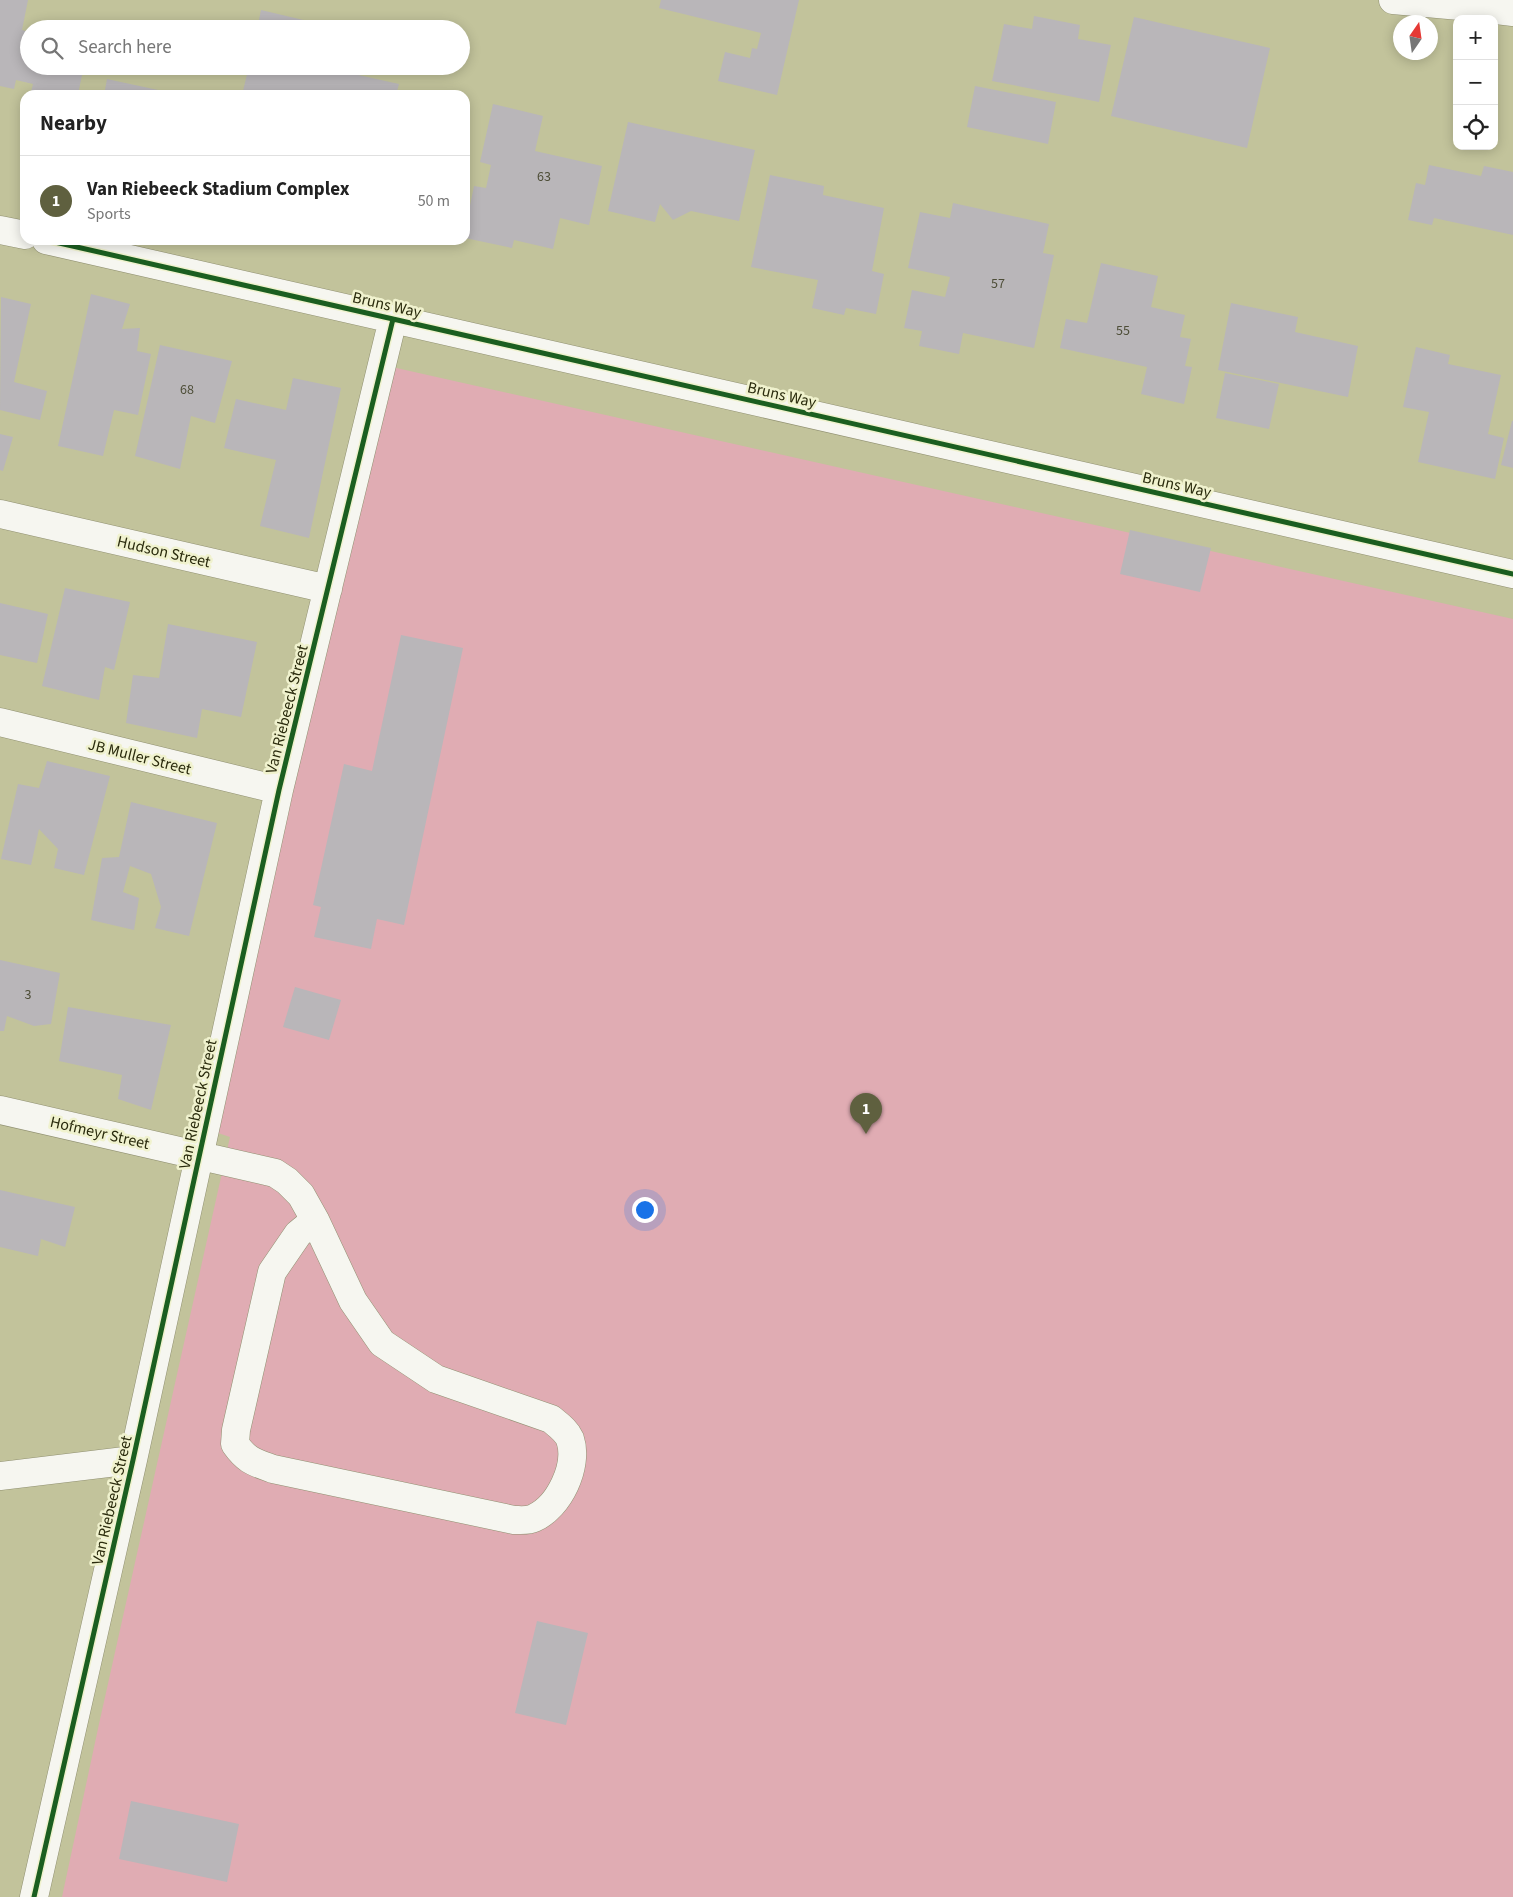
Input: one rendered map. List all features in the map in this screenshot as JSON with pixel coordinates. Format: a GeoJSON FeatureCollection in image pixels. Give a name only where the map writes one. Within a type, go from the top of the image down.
{"type":"FeatureCollection","features":[{"type":"Feature","properties":{"kind":"street"},"geometry":{"type":"LineString","coordinates":[[1394,0],[1471,6],[1513,12]]}},
{"type":"Feature","properties":{"kind":"street"},"geometry":{"type":"LineString","coordinates":[[0,230],[20,234]]}},
{"type":"Feature","properties":{"kind":"street","name":"Bruns Way"},"geometry":{"type":"LineString","coordinates":[[68,245],[1513,574]]}},
{"type":"Feature","properties":{"kind":"street","name":"Van Riebeeck Street"},"geometry":{"type":"LineString","coordinates":[[34,1897],[133,1460],[279,790],[393,319]]}},
{"type":"Feature","properties":{"kind":"street","name":"Hudson Street"},"geometry":{"type":"LineString","coordinates":[[0,514],[328,589]]}},
{"type":"Feature","properties":{"kind":"street","name":"JB Muller Street"},"geometry":{"type":"LineString","coordinates":[[0,722],[279,790]]}},
{"type":"Feature","properties":{"kind":"street","name":"Hofmeyr Street"},"geometry":{"type":"LineString","coordinates":[[0,1110],[199,1154],[275,1173],[287,1181],[301,1196],[315,1220],[353,1302],[382,1343],[436,1379],[551,1420],[564,1429],[569,1438],[573,1455],[568,1475],[554,1502],[540,1514],[531,1520],[514,1520],[273,1469],[248,1460],[234,1444],[272,1272],[298,1234],[315,1220]]}},
{"type":"Feature","properties":{"kind":"street"},"geometry":{"type":"LineString","coordinates":[[0,1476],[133,1460]]}},
{"type":"Feature","properties":{"kind":"shaded area"},"geometry":{"type":"Polygon","coordinates":[[[383,365],[1513,619],[1513,1897],[62,1897],[230,1137],[209,1130],[383,365]]]}},
{"type":"Feature","properties":{"kind":"building"},"geometry":{"type":"Polygon","coordinates":[[[0,0],[28,0],[24,20],[20,20],[20,75],[82,75],[79,90],[32,90],[33,84],[16,80],[14,89],[0,86],[0,0]]]}},
{"type":"Feature","properties":{"kind":"building"},"geometry":{"type":"Polygon","coordinates":[[[661,0],[799,0],[777,95],[718,81],[725,52],[750,58],[752,48],[757,49],[761,33],[659,8],[661,0]]]}},
{"type":"Feature","properties":{"kind":"building"},"geometry":{"type":"Polygon","coordinates":[[[261,10],[303,20],[259,20],[261,10]]]}},
{"type":"Feature","properties":{"kind":"building"},"geometry":{"type":"Polygon","coordinates":[[[1034,16],[1080,25],[1078,39],[1111,45],[1099,102],[992,81],[1004,24],[1032,29],[1034,16]]]}},
{"type":"Feature","properties":{"kind":"building"},"geometry":{"type":"Polygon","coordinates":[[[1134,17],[1270,48],[1247,148],[1111,116],[1134,17]]]}},
{"type":"Feature","properties":{"kind":"building"},"geometry":{"type":"Polygon","coordinates":[[[247,75],[358,75],[399,84],[397,90],[243,90],[247,75]]]}},
{"type":"Feature","properties":{"kind":"building"},"geometry":{"type":"Polygon","coordinates":[[[107,79],[158,90],[105,90],[107,79]]]}},
{"type":"Feature","properties":{"kind":"building"},"geometry":{"type":"Polygon","coordinates":[[[975,86],[1056,102],[1048,144],[967,127],[975,86]]]}},
{"type":"Feature","properties":{"kind":"building"},"geometry":{"type":"Polygon","coordinates":[[[493,104],[543,116],[535,151],[602,166],[589,225],[560,218],[553,249],[514,240],[512,248],[470,239],[470,206],[474,186],[486,188],[491,165],[480,162],[493,104]]]}},
{"type":"Feature","properties":{"kind":"building"},"geometry":{"type":"Polygon","coordinates":[[[628,122],[755,150],[739,221],[691,211],[673,220],[660,204],[655,222],[608,211],[628,122]]]}},
{"type":"Feature","properties":{"kind":"building"},"geometry":{"type":"Polygon","coordinates":[[[1429,165],[1481,176],[1484,166],[1513,172],[1513,235],[1434,218],[1432,225],[1408,220],[1416,183],[1425,185],[1429,165]]]}},
{"type":"Feature","properties":{"kind":"building"},"geometry":{"type":"Polygon","coordinates":[[[770,175],[824,186],[823,195],[884,208],[872,271],[884,274],[876,314],[846,308],[844,315],[812,308],[818,280],[751,267],[770,175]]]}},
{"type":"Feature","properties":{"kind":"building"},"geometry":{"type":"Polygon","coordinates":[[[953,203],[1049,224],[1043,253],[1054,255],[1034,348],[963,333],[959,354],[919,346],[922,331],[904,328],[912,290],[945,297],[950,277],[908,268],[920,212],[950,218],[953,203]]]}},
{"type":"Feature","properties":{"kind":"building"},"geometry":{"type":"Polygon","coordinates":[[[1101,263],[1158,276],[1151,307],[1185,315],[1180,337],[1191,339],[1185,366],[1192,367],[1184,404],[1141,394],[1147,367],[1060,348],[1066,319],[1087,323],[1101,263]]]}},
{"type":"Feature","properties":{"kind":"building"},"geometry":{"type":"Polygon","coordinates":[[[91,294],[130,304],[122,329],[140,328],[137,351],[151,354],[138,415],[114,410],[103,456],[58,446],[91,294]]]}},
{"type":"Feature","properties":{"kind":"building"},"geometry":{"type":"Polygon","coordinates":[[[1,297],[31,304],[14,382],[47,391],[40,420],[0,410],[1,297]]]}},
{"type":"Feature","properties":{"kind":"building"},"geometry":{"type":"Polygon","coordinates":[[[1231,303],[1298,317],[1295,332],[1358,346],[1348,397],[1218,370],[1231,303]]]}},
{"type":"Feature","properties":{"kind":"building"},"geometry":{"type":"Polygon","coordinates":[[[160,345],[232,361],[215,423],[191,416],[180,469],[135,456],[160,345]]]}},
{"type":"Feature","properties":{"kind":"building"},"geometry":{"type":"Polygon","coordinates":[[[1416,347],[1450,355],[1448,364],[1501,375],[1488,434],[1504,438],[1495,479],[1418,462],[1429,412],[1403,407],[1416,347]]]}},
{"type":"Feature","properties":{"kind":"building"},"geometry":{"type":"Polygon","coordinates":[[[1225,373],[1279,384],[1269,429],[1216,418],[1225,373]]]}},
{"type":"Feature","properties":{"kind":"building"},"geometry":{"type":"Polygon","coordinates":[[[293,378],[341,388],[309,538],[260,526],[276,460],[224,448],[236,399],[286,410],[293,378]]]}},
{"type":"Feature","properties":{"kind":"building"},"geometry":{"type":"Polygon","coordinates":[[[1513,421],[1513,468],[1501,465],[1513,421]]]}},
{"type":"Feature","properties":{"kind":"building"},"geometry":{"type":"Polygon","coordinates":[[[0,434],[13,437],[3,471],[0,470],[0,434]]]}},
{"type":"Feature","properties":{"kind":"building"},"geometry":{"type":"Polygon","coordinates":[[[1130,530],[1211,548],[1200,592],[1120,574],[1130,530]]]}},
{"type":"Feature","properties":{"kind":"building"},"geometry":{"type":"Polygon","coordinates":[[[65,588],[130,602],[114,670],[105,667],[99,700],[42,686],[65,588]]]}},
{"type":"Feature","properties":{"kind":"building"},"geometry":{"type":"Polygon","coordinates":[[[0,603],[48,614],[37,663],[0,655],[0,603]]]}},
{"type":"Feature","properties":{"kind":"building"},"geometry":{"type":"Polygon","coordinates":[[[168,624],[257,642],[241,717],[202,709],[197,738],[126,723],[133,675],[159,678],[168,624]]]}},
{"type":"Feature","properties":{"kind":"building"},"geometry":{"type":"Polygon","coordinates":[[[401,635],[463,648],[404,925],[377,919],[371,949],[314,937],[321,907],[313,905],[344,764],[372,771],[401,635]]]}},
{"type":"Feature","properties":{"kind":"building"},"geometry":{"type":"Polygon","coordinates":[[[47,761],[110,776],[84,875],[54,868],[58,849],[39,829],[31,865],[1,859],[18,784],[39,788],[47,761]]]}},
{"type":"Feature","properties":{"kind":"building"},"geometry":{"type":"Polygon","coordinates":[[[131,802],[217,823],[189,936],[155,928],[161,907],[151,874],[130,866],[123,892],[139,898],[134,930],[91,920],[102,858],[119,857],[131,802]]]}},
{"type":"Feature","properties":{"kind":"building"},"geometry":{"type":"Polygon","coordinates":[[[0,960],[60,973],[51,1024],[34,1026],[7,1016],[4,1031],[0,1031],[0,960]]]}},
{"type":"Feature","properties":{"kind":"building"},"geometry":{"type":"Polygon","coordinates":[[[295,987],[341,1000],[329,1040],[283,1027],[295,987]]]}},
{"type":"Feature","properties":{"kind":"building"},"geometry":{"type":"Polygon","coordinates":[[[68,1007],[171,1025],[151,1110],[118,1099],[122,1075],[59,1061],[68,1007]]]}},
{"type":"Feature","properties":{"kind":"building"},"geometry":{"type":"Polygon","coordinates":[[[0,1190],[75,1207],[65,1247],[41,1239],[38,1256],[0,1247],[0,1190]]]}},
{"type":"Feature","properties":{"kind":"building"},"geometry":{"type":"Polygon","coordinates":[[[537,1621],[588,1633],[566,1725],[515,1713],[537,1621]]]}},
{"type":"Feature","properties":{"kind":"building"},"geometry":{"type":"Polygon","coordinates":[[[131,1801],[239,1824],[227,1882],[119,1859],[131,1801]]]}},
{"type":"Feature","properties":{"kind":"cycle path"},"geometry":{"type":"LineString","coordinates":[[68,245],[1513,574]]}},
{"type":"Feature","properties":{"kind":"cycle path"},"geometry":{"type":"LineString","coordinates":[[34,1897],[133,1460],[279,790],[393,319]]}},
{"type":"Feature","properties":{"kind":"place","name":"Van Riebeeck Stadium Complex"},"geometry":{"type":"Point","coordinates":[866,1134]}}]}
